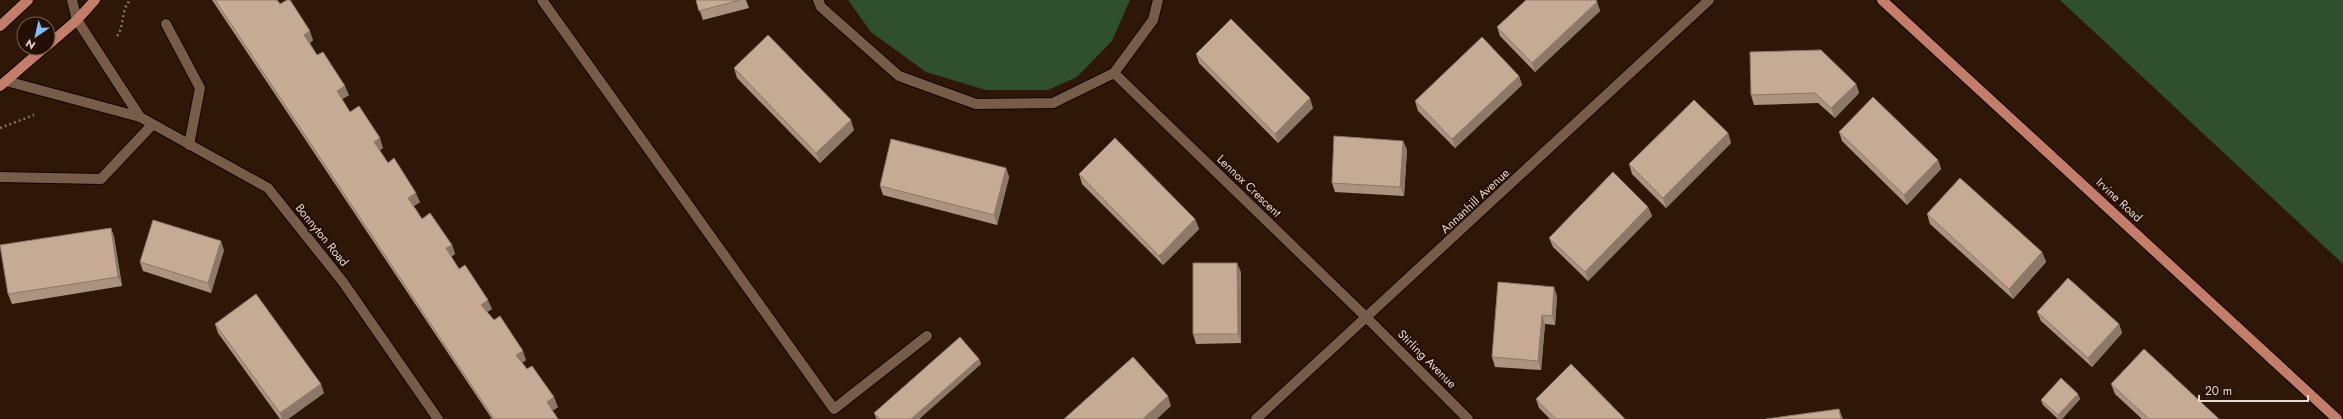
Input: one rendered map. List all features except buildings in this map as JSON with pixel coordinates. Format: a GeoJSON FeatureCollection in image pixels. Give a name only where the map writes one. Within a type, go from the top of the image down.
{"type":"FeatureCollection","features":[{"type":"Feature","properties":{"kind":"main road"},"geometry":{"type":"LineString","coordinates":[[0,26],[28,0]]}},
{"type":"Feature","properties":{"kind":"main road"},"geometry":{"type":"LineString","coordinates":[[56,38],[77,20],[95,0]]}},
{"type":"Feature","properties":{"kind":"main road","name":"Irvine Road"},"geometry":{"type":"LineString","coordinates":[[1882,0],[2337,419]]}},
{"type":"Feature","properties":{"kind":"main road"},"geometry":{"type":"LineString","coordinates":[[3,84],[35,56]]}},
{"type":"Feature","properties":{"kind":"street","name":"Bonnyton Road"},"geometry":{"type":"LineString","coordinates":[[72,0],[77,20],[140,117]]}},
{"type":"Feature","properties":{"kind":"street"},"geometry":{"type":"LineString","coordinates":[[542,0],[834,409],[927,336]]}},
{"type":"Feature","properties":{"kind":"street"},"geometry":{"type":"LineString","coordinates":[[818,0],[821,7],[900,76],[976,104],[1053,103],[1114,73],[1153,20],[1158,0]]}},
{"type":"Feature","properties":{"kind":"street","name":"Annanhill Avenue"},"geometry":{"type":"LineString","coordinates":[[1256,419],[1367,318],[1709,0]]}},
{"type":"Feature","properties":{"kind":"street"},"geometry":{"type":"LineString","coordinates":[[166,24],[200,88],[189,145]]}},
{"type":"Feature","properties":{"kind":"street","name":"Lennox Crescent"},"geometry":{"type":"LineString","coordinates":[[1114,73],[1367,318]]}},
{"type":"Feature","properties":{"kind":"street","name":"Bonnyton Road"},"geometry":{"type":"LineString","coordinates":[[3,84],[140,117],[268,188],[343,282],[438,419]]}},
{"type":"Feature","properties":{"kind":"street"},"geometry":{"type":"LineString","coordinates":[[0,177],[101,179],[152,125]]}},
{"type":"Feature","properties":{"kind":"street","name":"Stirling Avenue"},"geometry":{"type":"LineString","coordinates":[[1367,318],[1468,419]]}},
{"type":"Feature","properties":{"kind":"green space"},"geometry":{"type":"Polygon","coordinates":[[[848,0],[1130,0],[1112,41],[1077,77],[1048,90],[986,90],[926,72],[871,32],[848,0]]]}},
{"type":"Feature","properties":{"kind":"green space"},"geometry":{"type":"Polygon","coordinates":[[[2060,0],[2343,0],[2343,264],[2060,0]]]}}]}
